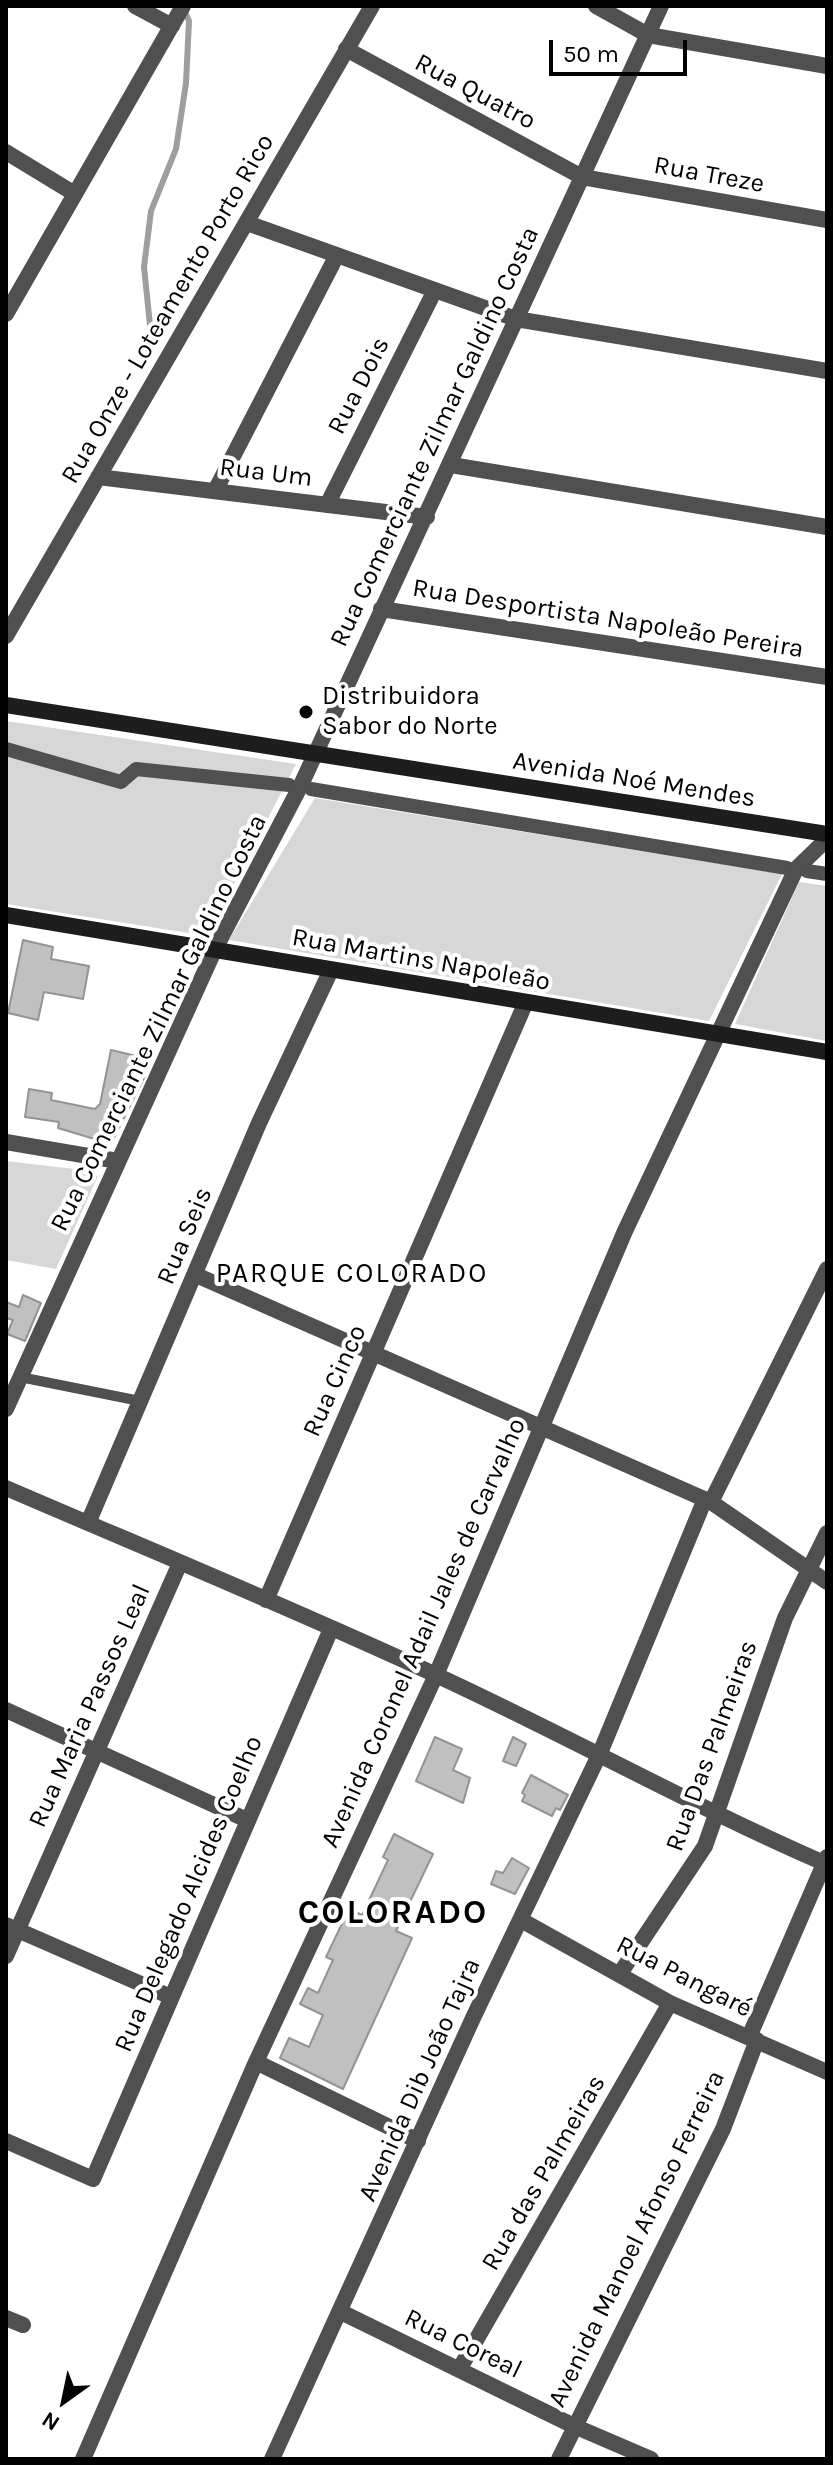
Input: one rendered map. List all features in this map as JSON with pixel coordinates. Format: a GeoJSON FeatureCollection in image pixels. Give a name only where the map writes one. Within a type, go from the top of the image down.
{"type":"FeatureCollection","features":[{"type":"Feature","properties":{"kind":"main road","name":"Avenida Noé Mendes"},"geometry":{"type":"LineString","coordinates":[[6,705],[827,836]]}},
{"type":"Feature","properties":{"kind":"main road","name":"Rua Martins Napoleão"},"geometry":{"type":"LineString","coordinates":[[6,915],[827,1052]]}},
{"type":"Feature","properties":{"kind":"street"},"geometry":{"type":"LineString","coordinates":[[135,6],[172,26]]}},
{"type":"Feature","properties":{"kind":"street"},"geometry":{"type":"LineString","coordinates":[[6,314],[183,6]]}},
{"type":"Feature","properties":{"kind":"street","name":"Rua Onze - Loteamento Porto Rico"},"geometry":{"type":"LineString","coordinates":[[6,636],[372,6]]}},
{"type":"Feature","properties":{"kind":"street"},"geometry":{"type":"LineString","coordinates":[[596,6],[648,35],[827,66]]}},
{"type":"Feature","properties":{"kind":"street","name":"Rua Comerciante Zilmar Galdino Costa"},"geometry":{"type":"LineString","coordinates":[[6,1409],[13,1376],[118,1161],[215,949],[314,754],[427,517],[661,6]]}},
{"type":"Feature","properties":{"kind":"street","name":"Rua Quatro"},"geometry":{"type":"LineString","coordinates":[[346,49],[582,177]]}},
{"type":"Feature","properties":{"kind":"street"},"geometry":{"type":"LineString","coordinates":[[6,152],[75,194]]}},
{"type":"Feature","properties":{"kind":"street","name":"Rua Treze"},"geometry":{"type":"LineString","coordinates":[[582,177],[827,220]]}},
{"type":"Feature","properties":{"kind":"street"},"geometry":{"type":"LineString","coordinates":[[247,223],[516,319],[827,371]]}},
{"type":"Feature","properties":{"kind":"street"},"geometry":{"type":"LineString","coordinates":[[215,491],[337,255]]}},
{"type":"Feature","properties":{"kind":"street","name":"Rua Dois"},"geometry":{"type":"LineString","coordinates":[[327,505],[435,290]]}},
{"type":"Feature","properties":{"kind":"street"},"geometry":{"type":"LineString","coordinates":[[451,465],[827,527]]}},
{"type":"Feature","properties":{"kind":"street","name":"Rua Um"},"geometry":{"type":"LineString","coordinates":[[98,477],[427,517]]}},
{"type":"Feature","properties":{"kind":"street","name":"Rua Desportista Napoleão Pereira"},"geometry":{"type":"LineString","coordinates":[[381,609],[827,677]]}},
{"type":"Feature","properties":{"kind":"street"},"geometry":{"type":"LineString","coordinates":[[6,749],[121,782],[136,769],[289,785]]}},
{"type":"Feature","properties":{"kind":"street"},"geometry":{"type":"LineString","coordinates":[[311,789],[787,868]]}},
{"type":"Feature","properties":{"kind":"street","name":"Avenida Coronel Adail Jales de Carvalho"},"geometry":{"type":"LineString","coordinates":[[83,2459],[256,2062],[436,1675],[625,1231],[796,869],[827,836]]}},
{"type":"Feature","properties":{"kind":"street"},"geometry":{"type":"LineString","coordinates":[[807,871],[827,874]]}},
{"type":"Feature","properties":{"kind":"street","name":"Rua Seis"},"geometry":{"type":"LineString","coordinates":[[88,1523],[259,1123],[331,970]]}},
{"type":"Feature","properties":{"kind":"street","name":"Rua Cinco"},"geometry":{"type":"LineString","coordinates":[[266,1600],[525,1004]]}},
{"type":"Feature","properties":{"kind":"street"},"geometry":{"type":"LineString","coordinates":[[6,1142],[118,1161]]}},
{"type":"Feature","properties":{"kind":"street"},"geometry":{"type":"LineString","coordinates":[[196,1275],[708,1501],[827,1582]]}},
{"type":"Feature","properties":{"kind":"street","name":"Avenida Dib João Tajra"},"geometry":{"type":"LineString","coordinates":[[272,2459],[600,1753],[708,1501],[826,1275]]}},
{"type":"Feature","properties":{"kind":"street"},"geometry":{"type":"LineString","coordinates":[[6,1488],[436,1675],[600,1753],[717,1817],[826,1860]]}},
{"type":"Feature","properties":{"kind":"street"},"geometry":{"type":"LineString","coordinates":[[808,1569],[827,1533]]}},
{"type":"Feature","properties":{"kind":"street","name":"Rua Maria Passos Leal"},"geometry":{"type":"LineString","coordinates":[[6,1956],[12,1928],[180,1563]]}},
{"type":"Feature","properties":{"kind":"street","name":"Rua Das Palmeiras"},"geometry":{"type":"LineString","coordinates":[[621,1972],[693,1868],[717,1817],[785,1618],[808,1569]]}},
{"type":"Feature","properties":{"kind":"street","name":"Rua Delegado Alcides Coelho"},"geometry":{"type":"LineString","coordinates":[[6,2141],[93,2179],[331,1629]]}},
{"type":"Feature","properties":{"kind":"street"},"geometry":{"type":"LineString","coordinates":[[6,1710],[247,1820]]}},
{"type":"Feature","properties":{"kind":"street","name":"Avenida Manoel Afonso Ferreira"},"geometry":{"type":"LineString","coordinates":[[559,2459],[710,2157],[753,2038],[826,1860]]}},
{"type":"Feature","properties":{"kind":"street","name":"Rua Pangaré"},"geometry":{"type":"LineString","coordinates":[[521,1920],[621,1972],[670,2003],[827,2072]]}},
{"type":"Feature","properties":{"kind":"street"},"geometry":{"type":"LineString","coordinates":[[12,1928],[171,1997]]}},
{"type":"Feature","properties":{"kind":"street","name":"Rua das Palmeiras"},"geometry":{"type":"LineString","coordinates":[[460,2368],[670,2003]]}},
{"type":"Feature","properties":{"kind":"street"},"geometry":{"type":"LineString","coordinates":[[256,2062],[418,2141]]}},
{"type":"Feature","properties":{"kind":"street","name":"Rua Coreal"},"geometry":{"type":"LineString","coordinates":[[341,2312],[574,2426],[651,2459]]}},
{"type":"Feature","properties":{"kind":"street"},"geometry":{"type":"LineString","coordinates":[[6,2318],[23,2325]]}},
{"type":"Feature","properties":{"kind":"lane"},"geometry":{"type":"LineString","coordinates":[[13,1376],[140,1401]]}},
{"type":"Feature","properties":{"kind":"shaded area"},"geometry":{"type":"Polygon","coordinates":[[[6,721],[296,764],[207,936],[6,904],[6,721]]]}},
{"type":"Feature","properties":{"kind":"shaded area"},"geometry":{"type":"Polygon","coordinates":[[[315,798],[782,874],[709,1021],[229,940],[315,798]]]}},
{"type":"Feature","properties":{"kind":"shaded area"},"geometry":{"type":"Polygon","coordinates":[[[799,882],[827,886],[827,1041],[735,1024],[799,882]]]}},
{"type":"Feature","properties":{"kind":"shaded area"},"geometry":{"type":"Polygon","coordinates":[[[6,1161],[83,1170],[98,1176],[56,1269],[6,1260],[6,1161]]]}},
{"type":"Feature","properties":{"kind":"building"},"geometry":{"type":"Polygon","coordinates":[[[23,940],[53,947],[51,959],[89,966],[83,999],[44,992],[38,1020],[8,1013],[23,940]]]}},
{"type":"Feature","properties":{"kind":"building"},"geometry":{"type":"Polygon","coordinates":[[[111,1050],[149,1059],[144,1078],[111,1144],[58,1128],[59,1122],[25,1117],[29,1089],[52,1093],[51,1100],[95,1109],[100,1104],[111,1050]]]}},
{"type":"Feature","properties":{"kind":"building"},"geometry":{"type":"Polygon","coordinates":[[[23,1295],[41,1303],[25,1341],[7,1334],[13,1320],[6,1318],[6,1302],[19,1307],[23,1295]]]}},
{"type":"Feature","properties":{"kind":"building"},"geometry":{"type":"Polygon","coordinates":[[[435,1737],[462,1749],[453,1770],[470,1778],[463,1803],[416,1781],[435,1737]]]}},
{"type":"Feature","properties":{"kind":"building"},"geometry":{"type":"Polygon","coordinates":[[[513,1737],[526,1744],[516,1766],[503,1761],[513,1737]]]}},
{"type":"Feature","properties":{"kind":"building"},"geometry":{"type":"Polygon","coordinates":[[[531,1775],[568,1795],[560,1810],[556,1808],[552,1816],[522,1801],[525,1795],[522,1793],[531,1775]]]}},
{"type":"Feature","properties":{"kind":"building"},"geometry":{"type":"Polygon","coordinates":[[[394,1834],[433,1854],[396,1931],[412,1938],[343,2089],[280,2058],[289,2038],[309,2047],[323,2015],[300,2004],[308,1988],[318,1993],[333,1960],[326,1957],[349,1909],[362,1915],[388,1860],[383,1857],[394,1834]]]}},
{"type":"Feature","properties":{"kind":"building"},"geometry":{"type":"Polygon","coordinates":[[[512,1858],[529,1868],[515,1894],[491,1884],[496,1871],[503,1873],[512,1858]]]}},
{"type":"Feature","properties":{"kind":"waterway"},"geometry":{"type":"LineString","coordinates":[[152,344],[144,267],[151,211],[176,149],[186,83],[189,21],[185,12]]}},
{"type":"Feature","properties":{"kind":"place","name":"Distribuidora Sabor do Norte"},"geometry":{"type":"Point","coordinates":[306,712]}},
{"type":"Feature","properties":{"kind":"district","name":"PARQUE COLORADO"},"geometry":{"type":"Point","coordinates":[352,1274]}},
{"type":"Feature","properties":{"kind":"district","name":"COLORADO"},"geometry":{"type":"Point","coordinates":[393,1913]}}]}
